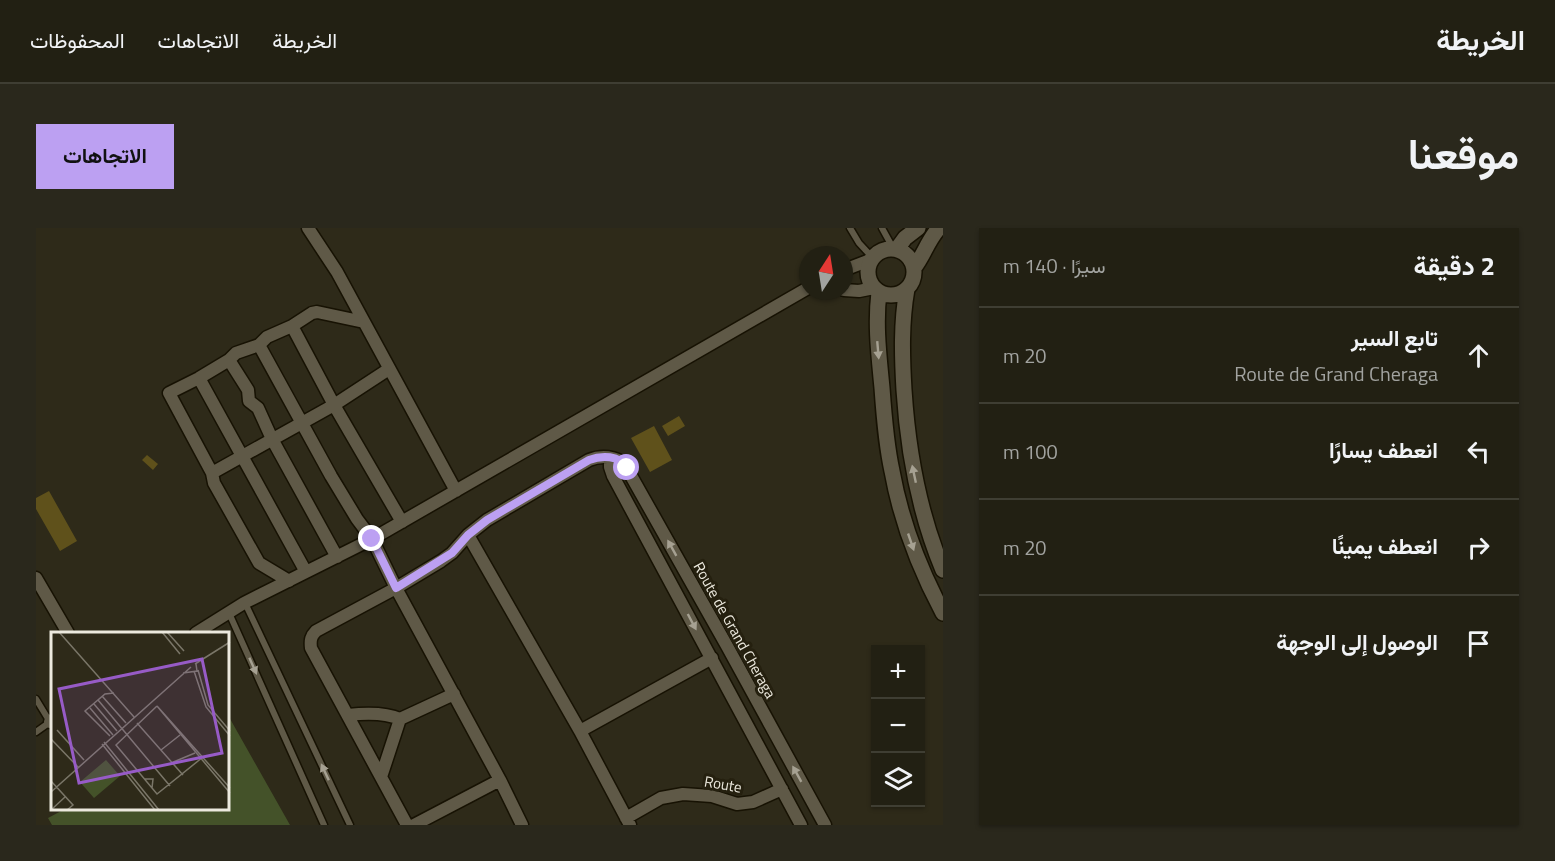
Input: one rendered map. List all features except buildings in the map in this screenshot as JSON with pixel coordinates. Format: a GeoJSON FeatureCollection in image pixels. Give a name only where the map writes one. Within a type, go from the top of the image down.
{"type":"FeatureCollection","features":[{"type":"Feature","properties":{"kind":"street"},"geometry":{"type":"LineString","coordinates":[[308,228],[337,272],[456,491]]}},
{"type":"Feature","properties":{"kind":"street"},"geometry":{"type":"LineString","coordinates":[[895,249],[918,228]]}},
{"type":"Feature","properties":{"kind":"street"},"geometry":{"type":"LineString","coordinates":[[914,268],[939,228]]}},
{"type":"Feature","properties":{"kind":"street"},"geometry":{"type":"LineString","coordinates":[[907,289],[897,294],[885,294],[876,290],[869,282],[867,267],[876,253],[884,249],[895,249],[906,254],[914,268],[914,275],[907,289],[902,317],[901,347],[908,438],[924,516],[943,570]]}},
{"type":"Feature","properties":{"kind":"street"},"geometry":{"type":"LineString","coordinates":[[853,266],[871,259]]}},
{"type":"Feature","properties":{"kind":"street"},"geometry":{"type":"LineString","coordinates":[[853,291],[876,290]]}},
{"type":"Feature","properties":{"kind":"street"},"geometry":{"type":"LineString","coordinates":[[876,290],[877,339],[891,470],[913,549],[943,613]]}},
{"type":"Feature","properties":{"kind":"street"},"geometry":{"type":"LineString","coordinates":[[197,632],[244,603],[372,539],[799,293]]}},
{"type":"Feature","properties":{"kind":"street"},"geometry":{"type":"LineString","coordinates":[[289,580],[259,563],[214,483],[212,473],[169,393],[199,378],[229,360],[236,353],[259,345],[267,337],[292,326],[312,313],[317,312],[364,322]]}},
{"type":"Feature","properties":{"kind":"street"},"geometry":{"type":"LineString","coordinates":[[292,326],[334,405],[402,522]]}},
{"type":"Feature","properties":{"kind":"street"},"geometry":{"type":"LineString","coordinates":[[259,345],[331,476],[372,539],[522,825]]}},
{"type":"Feature","properties":{"kind":"street"},"geometry":{"type":"LineString","coordinates":[[229,360],[248,390],[249,401],[258,408],[272,439],[337,557]]}},
{"type":"Feature","properties":{"kind":"street"},"geometry":{"type":"LineString","coordinates":[[212,473],[334,405],[389,369]]}},
{"type":"Feature","properties":{"kind":"street"},"geometry":{"type":"LineString","coordinates":[[199,378],[306,572]]}},
{"type":"Feature","properties":{"kind":"street"},"geometry":{"type":"LineString","coordinates":[[407,825],[311,648],[312,635],[441,561],[487,520],[589,460],[599,457],[610,458],[613,476],[801,825]]}},
{"type":"Feature","properties":{"kind":"street","name":"Route de Grand Cheraga"},"geometry":{"type":"LineString","coordinates":[[610,458],[618,459],[625,465],[825,825]]}},
{"type":"Feature","properties":{"kind":"street"},"geometry":{"type":"LineString","coordinates":[[468,535],[580,731],[628,821]]}},
{"type":"Feature","properties":{"kind":"street"},"geometry":{"type":"LineString","coordinates":[[36,578],[67,632]]}},
{"type":"Feature","properties":{"kind":"street"},"geometry":{"type":"LineString","coordinates":[[580,731],[712,658]]}},
{"type":"Feature","properties":{"kind":"street"},"geometry":{"type":"LineString","coordinates":[[381,777],[400,719],[454,694]]}},
{"type":"Feature","properties":{"kind":"street"},"geometry":{"type":"LineString","coordinates":[[348,715],[382,714],[400,719]]}},
{"type":"Feature","properties":{"kind":"street"},"geometry":{"type":"LineString","coordinates":[[414,825],[500,780]]}},
{"type":"Feature","properties":{"kind":"street","name":"Route"},"geometry":{"type":"LineString","coordinates":[[628,821],[661,798],[683,794],[712,796],[737,804],[753,801],[782,789]]}},
{"type":"Feature","properties":{"kind":"lane"},"geometry":{"type":"LineString","coordinates":[[850,228],[871,259]]}},
{"type":"Feature","properties":{"kind":"lane"},"geometry":{"type":"LineString","coordinates":[[882,228],[895,249]]}},
{"type":"Feature","properties":{"kind":"lane"},"geometry":{"type":"LineString","coordinates":[[244,603],[350,825]]}},
{"type":"Feature","properties":{"kind":"lane"},"geometry":{"type":"LineString","coordinates":[[229,613],[324,825]]}},
{"type":"Feature","properties":{"kind":"lane"},"geometry":{"type":"LineString","coordinates":[[36,699],[51,720]]}},
{"type":"Feature","properties":{"kind":"lane"},"geometry":{"type":"LineString","coordinates":[[36,732],[51,722]]}},
{"type":"Feature","properties":{"kind":"green space"},"geometry":{"type":"Polygon","coordinates":[[[230,719],[290,825],[52,825],[48,818],[63,810],[230,810],[230,719]]]}},
{"type":"Feature","properties":{"kind":"route"},"geometry":{"type":"LineString","coordinates":[[372,539],[396,588],[452,553],[468,535],[487,520],[589,460],[599,457],[614,458],[622,461],[627,468]]}}]}
